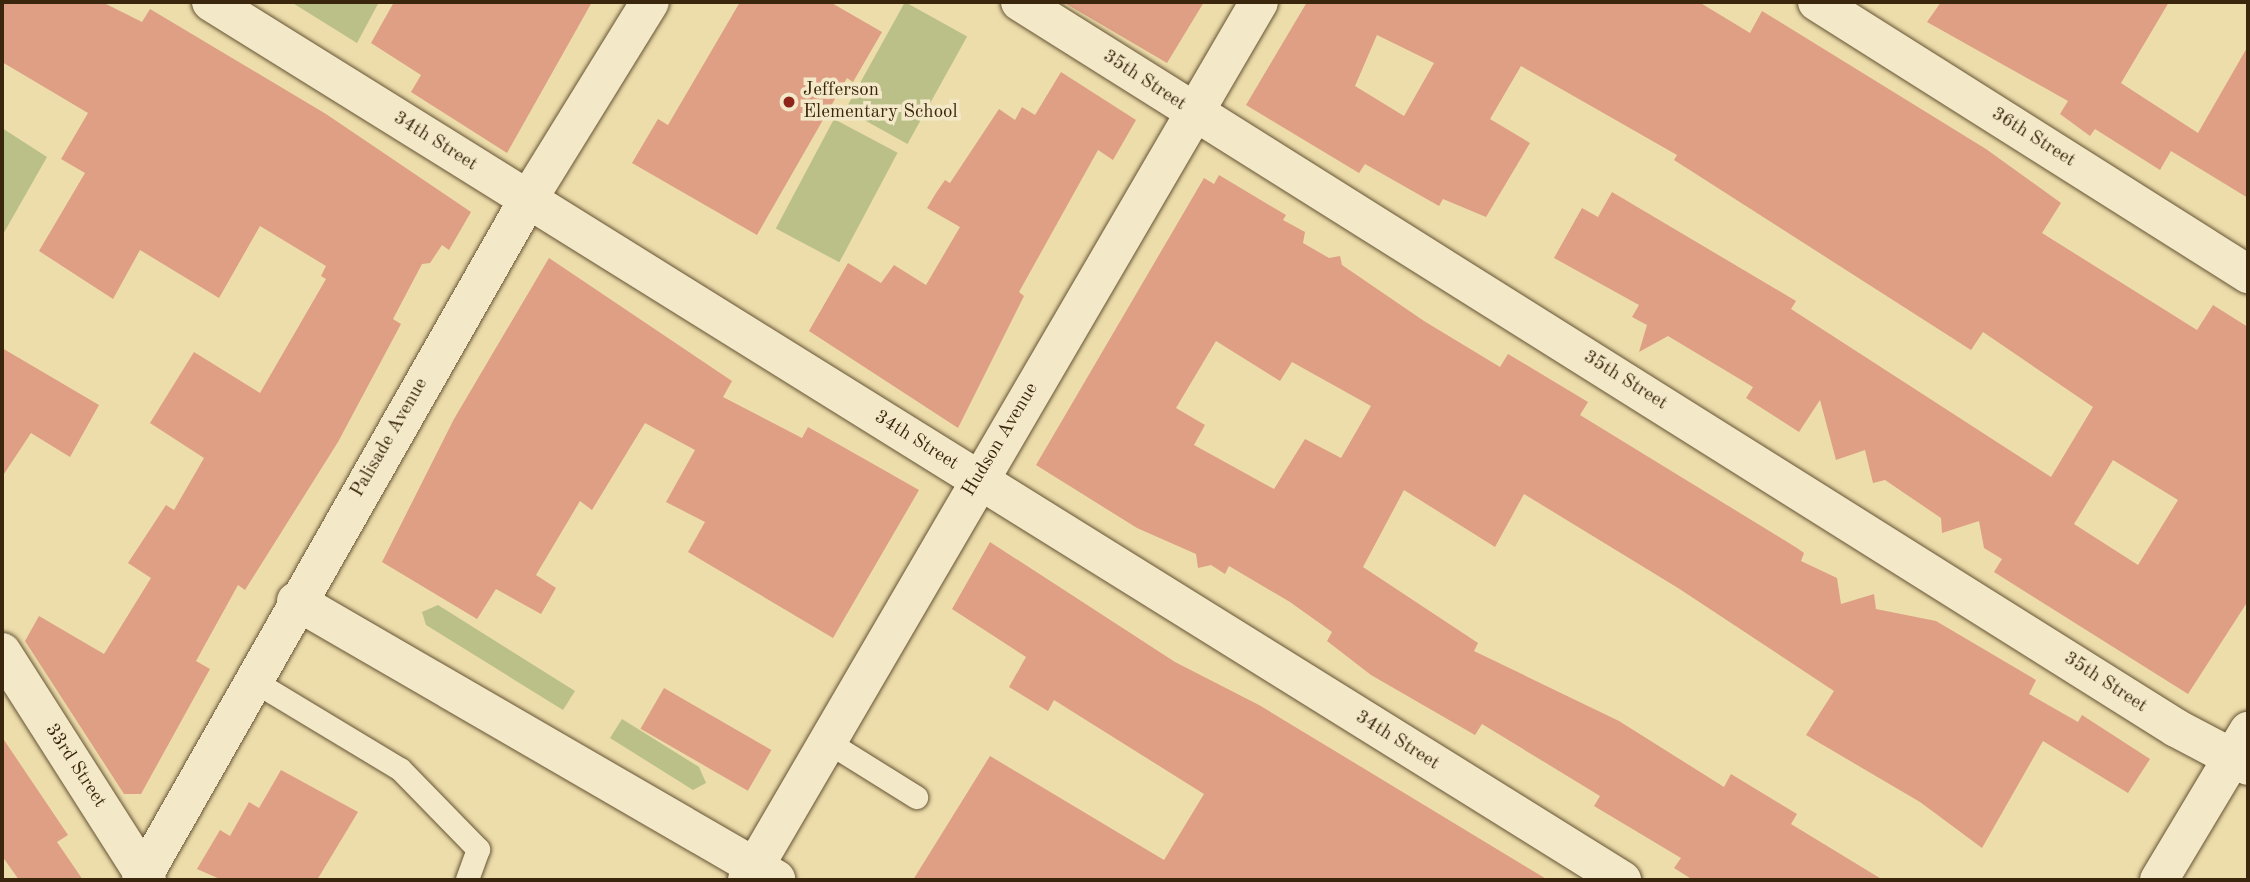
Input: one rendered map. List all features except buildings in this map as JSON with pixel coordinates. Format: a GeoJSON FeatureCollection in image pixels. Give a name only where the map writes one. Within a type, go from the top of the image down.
{"type":"FeatureCollection","features":[{"type":"Feature","properties":{"kind":"street","name":"34th Street"},"geometry":{"type":"LineString","coordinates":[[211,2],[1622,880]]}},
{"type":"Feature","properties":{"kind":"street","name":"Palisade Avenue"},"geometry":{"type":"LineString","coordinates":[[144,878],[296,601],[527,201],[650,2]]}},
{"type":"Feature","properties":{"kind":"street","name":"35th Street"},"geometry":{"type":"LineString","coordinates":[[1020,2],[2176,728],[2243,751]]}},
{"type":"Feature","properties":{"kind":"street","name":"Hudson Avenue"},"geometry":{"type":"LineString","coordinates":[[760,876],[828,742],[977,480],[1259,2]]}},
{"type":"Feature","properties":{"kind":"street","name":"36th Street"},"geometry":{"type":"LineString","coordinates":[[1817,2],[2248,274]]}},
{"type":"Feature","properties":{"kind":"street"},"geometry":{"type":"LineString","coordinates":[[296,601],[760,876]]}},
{"type":"Feature","properties":{"kind":"street","name":"33rd Street"},"geometry":{"type":"LineString","coordinates":[[2,652],[144,878]]}},
{"type":"Feature","properties":{"kind":"street"},"geometry":{"type":"LineString","coordinates":[[2159,880],[2243,751]]}},
{"type":"Feature","properties":{"kind":"lane"},"geometry":{"type":"LineString","coordinates":[[254,681],[400,769],[478,849],[467,880]]}},
{"type":"Feature","properties":{"kind":"lane"},"geometry":{"type":"LineString","coordinates":[[828,742],[916,797]]}},
{"type":"Feature","properties":{"kind":"green space"},"geometry":{"type":"Polygon","coordinates":[[[291,2],[379,2],[357,43],[291,2]]]}},
{"type":"Feature","properties":{"kind":"green space"},"geometry":{"type":"Polygon","coordinates":[[[905,2],[967,36],[907,144],[845,110],[905,2]]]}},
{"type":"Feature","properties":{"kind":"green space"},"geometry":{"type":"Polygon","coordinates":[[[834,119],[898,153],[839,262],[776,228],[834,119]]]}},
{"type":"Feature","properties":{"kind":"green space"},"geometry":{"type":"Polygon","coordinates":[[[2,128],[47,157],[2,236],[2,128]]]}},
{"type":"Feature","properties":{"kind":"green space"},"geometry":{"type":"Polygon","coordinates":[[[438,605],[575,691],[563,710],[426,625],[422,612],[438,605]]]}},
{"type":"Feature","properties":{"kind":"green space"},"geometry":{"type":"Polygon","coordinates":[[[622,719],[699,767],[706,783],[693,790],[610,738],[622,719]]]}},
{"type":"Feature","properties":{"kind":"place","name":"Jefferson Elementary School"},"geometry":{"type":"Point","coordinates":[789,102]}}]}
